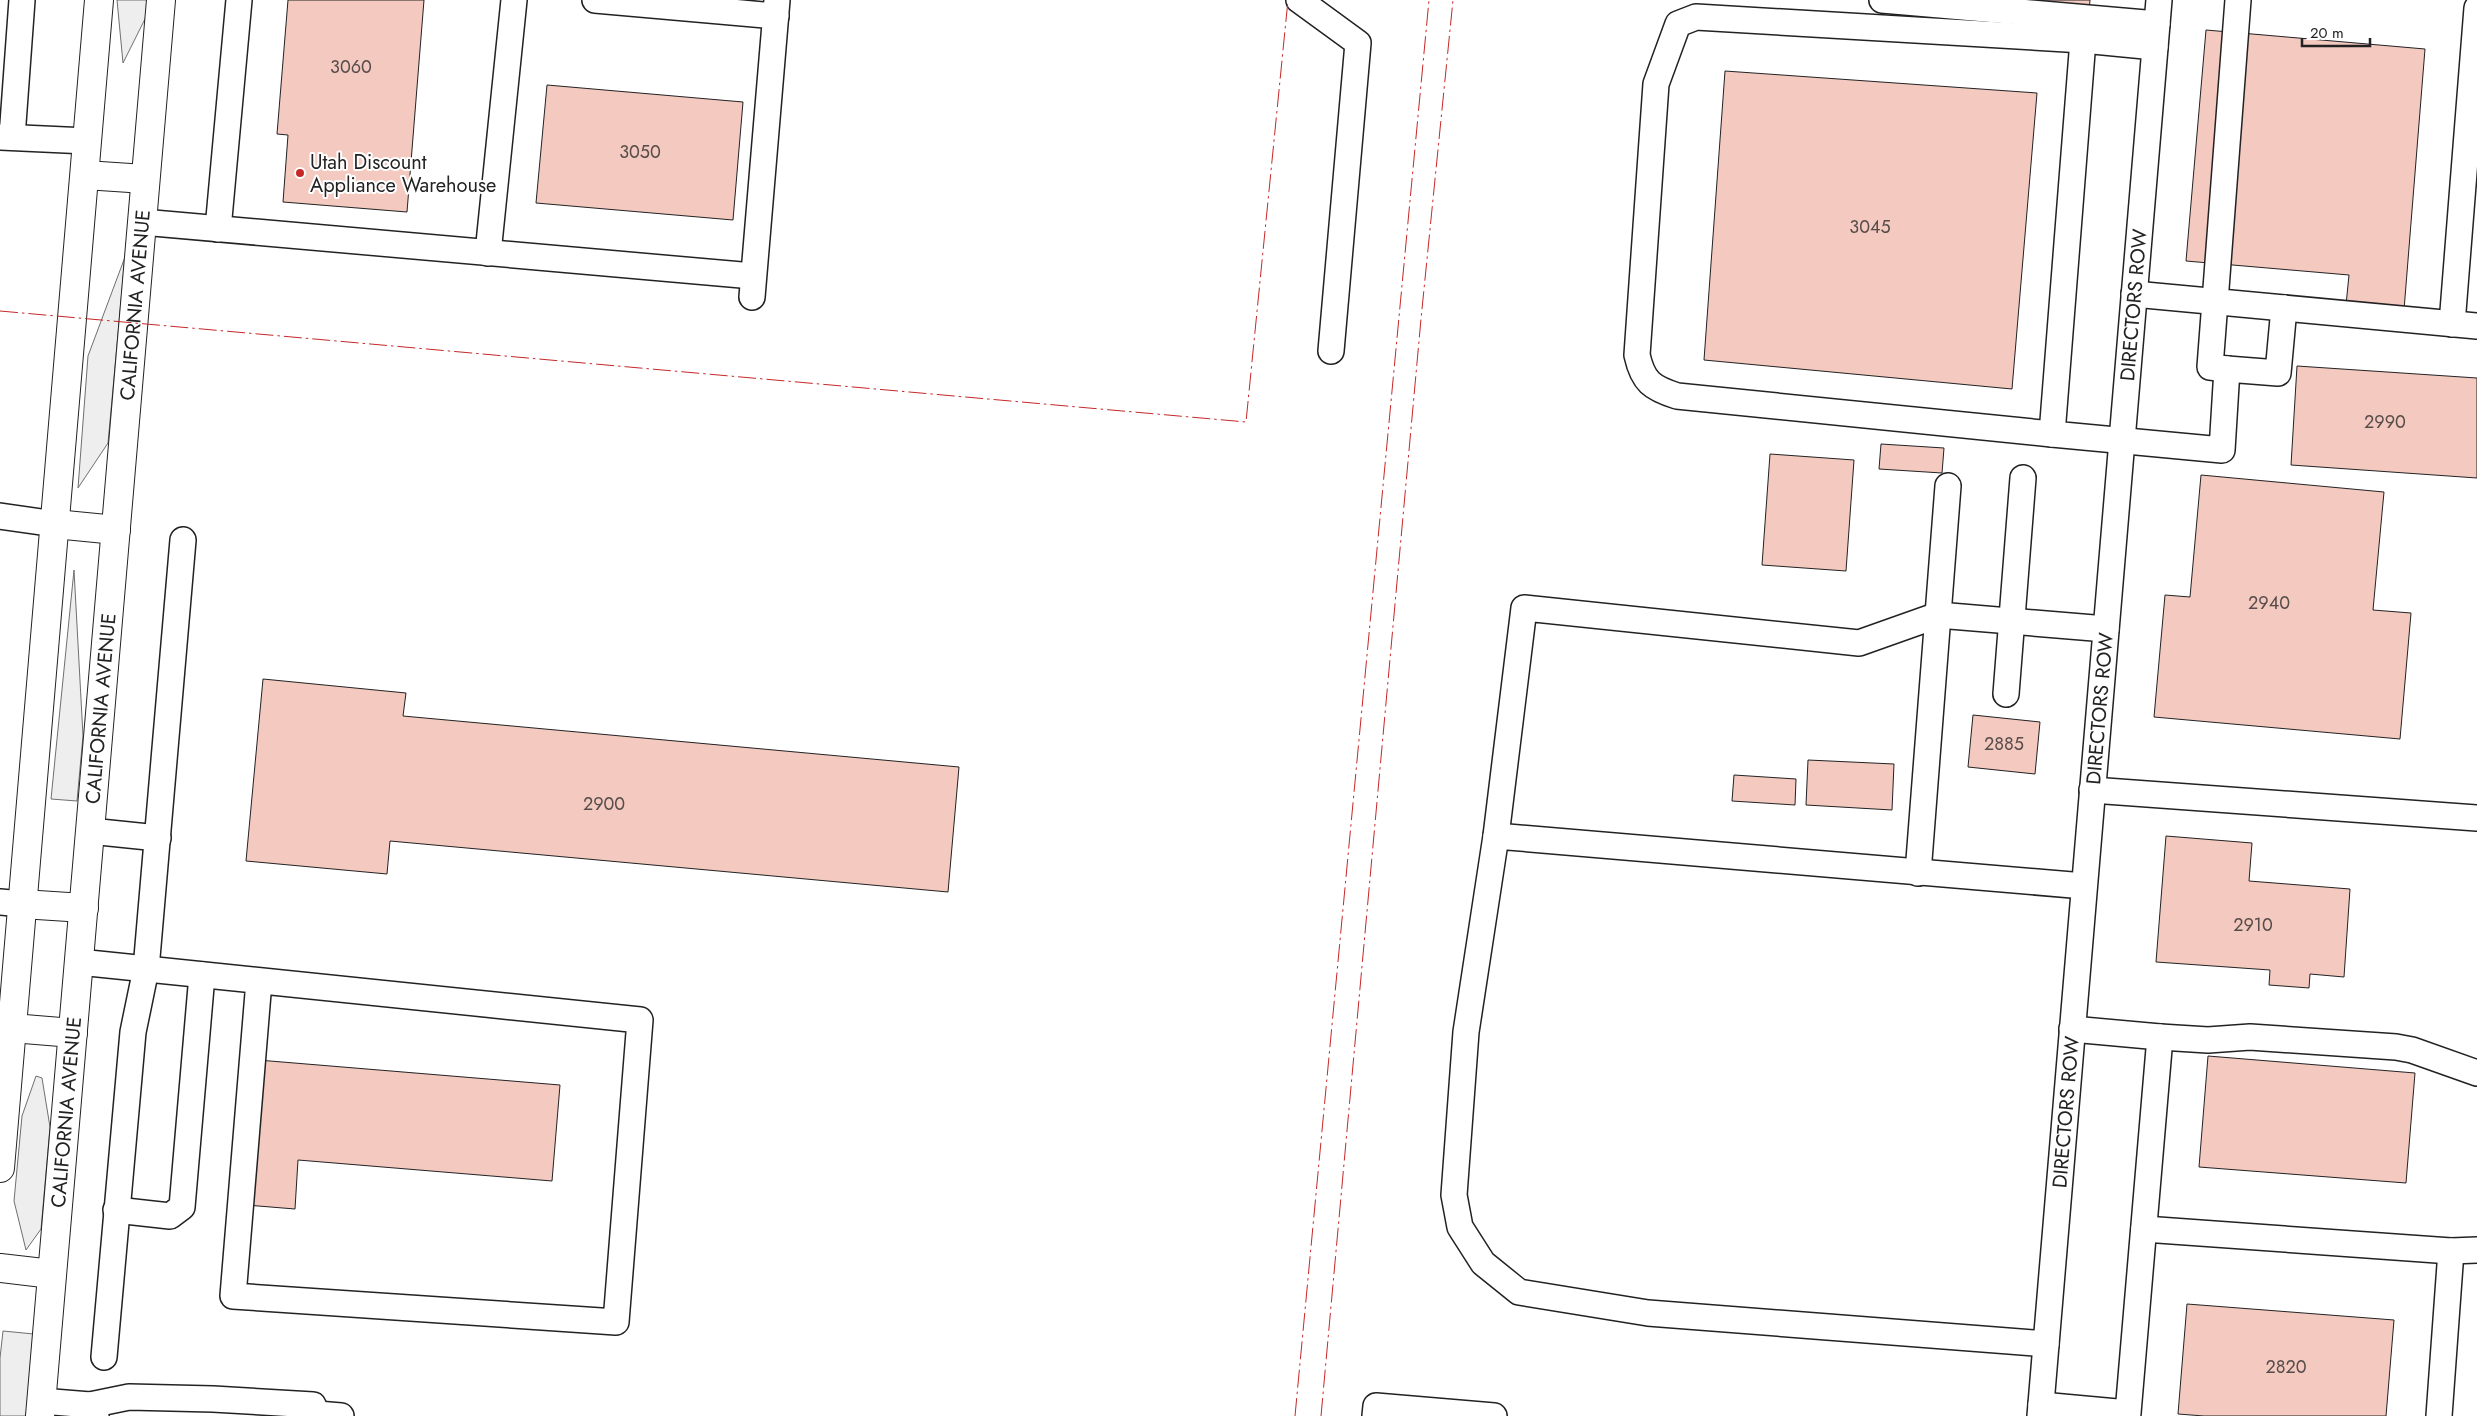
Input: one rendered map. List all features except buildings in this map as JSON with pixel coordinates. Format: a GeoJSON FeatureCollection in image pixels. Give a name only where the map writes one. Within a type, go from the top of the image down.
{"type":"FeatureCollection","features":[{"type":"Feature","properties":{"kind":"main road"},"geometry":{"type":"LineString","coordinates":[[0,1168],[11,903],[55,524],[99,0]]}},
{"type":"Feature","properties":{"kind":"main road","name":"CALIFORNIA AVENUE"},"geometry":{"type":"LineString","coordinates":[[40,1409],[161,0]]}},
{"type":"Feature","properties":{"kind":"main road"},"geometry":{"type":"LineString","coordinates":[[85,175],[145,179]]}},
{"type":"Feature","properties":{"kind":"main road"},"geometry":{"type":"LineString","coordinates":[[55,524],[116,530]]}},
{"type":"Feature","properties":{"kind":"main road"},"geometry":{"type":"LineString","coordinates":[[11,903],[84,908]]}},
{"type":"Feature","properties":{"kind":"main road"},"geometry":{"type":"LineString","coordinates":[[6,1027],[73,1032]]}},
{"type":"Feature","properties":{"kind":"main road"},"geometry":{"type":"LineString","coordinates":[[0,1268],[52,1274]]}},
{"type":"Feature","properties":{"kind":"street"},"geometry":{"type":"LineString","coordinates":[[22,0],[6,137],[87,142]]}},
{"type":"Feature","properties":{"kind":"street"},"geometry":{"type":"LineString","coordinates":[[218,229],[239,0]]}},
{"type":"Feature","properties":{"kind":"street"},"geometry":{"type":"LineString","coordinates":[[488,253],[514,0]]}},
{"type":"Feature","properties":{"kind":"street"},"geometry":{"type":"LineString","coordinates":[[142,222],[488,253],[753,286],[776,8],[595,0]]}},
{"type":"Feature","properties":{"kind":"street"},"geometry":{"type":"LineString","coordinates":[[1299,0],[1358,43],[1331,351]]}},
{"type":"Feature","properties":{"kind":"street"},"geometry":{"type":"LineString","coordinates":[[1882,0],[2099,9],[2157,23]]}},
{"type":"Feature","properties":{"kind":"street"},"geometry":{"type":"LineString","coordinates":[[2238,0],[2210,367],[2278,373],[2284,308]]}},
{"type":"Feature","properties":{"kind":"street"},"geometry":{"type":"LineString","coordinates":[[2452,324],[2473,111],[2477,8]]}},
{"type":"Feature","properties":{"kind":"street"},"geometry":{"type":"LineString","coordinates":[[2157,23],[2083,40],[1696,17],[1678,24],[1656,84],[1637,355],[1640,368],[1648,382],[1658,390],[1677,396],[2122,442],[2222,450],[2227,369]]}},
{"type":"Feature","properties":{"kind":"street","name":"DIRECTORS ROW"},"geometry":{"type":"LineString","coordinates":[[2040,1411],[2157,23]]}},
{"type":"Feature","properties":{"kind":"street"},"geometry":{"type":"LineString","coordinates":[[2052,434],[2083,40]]}},
{"type":"Feature","properties":{"kind":"street"},"geometry":{"type":"LineString","coordinates":[[2134,294],[2477,326]]}},
{"type":"Feature","properties":{"kind":"street"},"geometry":{"type":"LineString","coordinates":[[2006,694],[2024,478]]}},
{"type":"Feature","properties":{"kind":"street"},"geometry":{"type":"LineString","coordinates":[[1918,873],[1948,486]]}},
{"type":"Feature","properties":{"kind":"street"},"geometry":{"type":"LineString","coordinates":[[0,516],[55,524]]}},
{"type":"Feature","properties":{"kind":"street"},"geometry":{"type":"LineString","coordinates":[[104,1357],[133,1032],[146,969],[183,540]]}},
{"type":"Feature","properties":{"kind":"street"},"geometry":{"type":"LineString","coordinates":[[2046,1344],[1648,1313],[1519,1292],[1483,1263],[1460,1227],[1454,1195],[1466,1032],[1496,836],[1524,608],[1859,643],[1938,615],[2106,629]]}},
{"type":"Feature","properties":{"kind":"street"},"geometry":{"type":"LineString","coordinates":[[2092,790],[2477,818]]}},
{"type":"Feature","properties":{"kind":"street"},"geometry":{"type":"LineString","coordinates":[[90,831],[158,838]]}},
{"type":"Feature","properties":{"kind":"street"},"geometry":{"type":"LineString","coordinates":[[1496,836],[2084,886]]}},
{"type":"Feature","properties":{"kind":"street"},"geometry":{"type":"LineString","coordinates":[[79,962],[640,1020],[616,1322],[232,1296],[259,981]]}},
{"type":"Feature","properties":{"kind":"street"},"geometry":{"type":"LineString","coordinates":[[116,1210],[170,1216],[182,1207],[202,975]]}},
{"type":"Feature","properties":{"kind":"street"},"geometry":{"type":"LineString","coordinates":[[2072,1030],[2208,1040],[2250,1037],[2396,1048],[2412,1050],[2477,1073]]}},
{"type":"Feature","properties":{"kind":"street"},"geometry":{"type":"LineString","coordinates":[[2040,1411],[2133,1414],[2144,1229],[2160,1037]]}},
{"type":"Feature","properties":{"kind":"street"},"geometry":{"type":"LineString","coordinates":[[2144,1229],[2451,1251],[2477,1250]]}},
{"type":"Feature","properties":{"kind":"street"},"geometry":{"type":"LineString","coordinates":[[2439,1416],[2451,1251]]}},
{"type":"Feature","properties":{"kind":"street"},"geometry":{"type":"LineString","coordinates":[[40,1409],[93,1411],[129,1397],[213,1399],[313,1405],[325,1415]]}},
{"type":"Feature","properties":{"kind":"street"},"geometry":{"type":"LineString","coordinates":[[1375,1416],[1376,1406],[1494,1416]]}},
{"type":"Feature","properties":{"kind":"shaded area"},"geometry":{"type":"Polygon","coordinates":[[[117,0],[147,0],[146,17],[123,63],[117,0]]]}},
{"type":"Feature","properties":{"kind":"shaded area"},"geometry":{"type":"Polygon","coordinates":[[[125,257],[108,443],[78,488],[88,356],[125,257]]]}},
{"type":"Feature","properties":{"kind":"shaded area"},"geometry":{"type":"Polygon","coordinates":[[[74,570],[83,736],[77,801],[51,799],[74,570]]]}},
{"type":"Feature","properties":{"kind":"shaded area"},"geometry":{"type":"Polygon","coordinates":[[[36,1076],[42,1078],[50,1127],[41,1229],[26,1250],[14,1201],[22,1116],[36,1076]]]}},
{"type":"Feature","properties":{"kind":"shaded area"},"geometry":{"type":"Polygon","coordinates":[[[3,1331],[34,1334],[27,1416],[0,1416],[0,1358],[3,1331]]]}},
{"type":"Feature","properties":{"kind":"power"},"geometry":{"type":"LineString","coordinates":[[0,311],[1246,422],[1288,0]]}},
{"type":"Feature","properties":{"kind":"power"},"geometry":{"type":"LineString","coordinates":[[1295,1416],[1429,0]]}},
{"type":"Feature","properties":{"kind":"power"},"geometry":{"type":"LineString","coordinates":[[1321,1416],[1421,319],[1453,0]]}},
{"type":"Feature","properties":{"kind":"place","name":"Utah Discount Appliance Warehouse"},"geometry":{"type":"Point","coordinates":[300,173]}}]}
